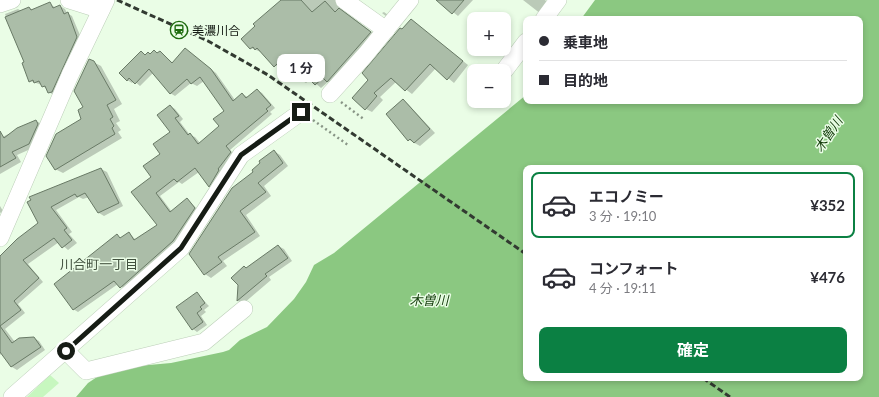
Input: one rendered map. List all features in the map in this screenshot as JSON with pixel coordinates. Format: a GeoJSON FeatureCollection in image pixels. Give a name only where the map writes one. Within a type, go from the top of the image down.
{"type":"FeatureCollection","features":[{"type":"Feature","properties":{"kind":"street"},"geometry":{"type":"LineString","coordinates":[[0,4],[12,0]]}},
{"type":"Feature","properties":{"kind":"street"},"geometry":{"type":"LineString","coordinates":[[0,238],[70,75],[103,5],[69,0]]}},
{"type":"Feature","properties":{"kind":"street"},"geometry":{"type":"LineString","coordinates":[[344,0],[386,30]]}},
{"type":"Feature","properties":{"kind":"street"},"geometry":{"type":"LineString","coordinates":[[330,94],[410,0]]}},
{"type":"Feature","properties":{"kind":"street"},"geometry":{"type":"LineString","coordinates":[[546,16],[558,0]]}},
{"type":"Feature","properties":{"kind":"street"},"geometry":{"type":"LineString","coordinates":[[509,64],[523,46]]}},
{"type":"Feature","properties":{"kind":"street"},"geometry":{"type":"LineString","coordinates":[[12,397],[66,351],[181,248],[241,155],[301,112]]}},
{"type":"Feature","properties":{"kind":"street"},"geometry":{"type":"LineString","coordinates":[[66,351],[86,371],[204,342],[244,309]]}},
{"type":"Feature","properties":{"kind":"path"},"geometry":{"type":"LineString","coordinates":[[330,94],[365,120]]}},
{"type":"Feature","properties":{"kind":"path"},"geometry":{"type":"LineString","coordinates":[[301,112],[348,145]]}},
{"type":"Feature","properties":{"kind":"shaded area"},"geometry":{"type":"Polygon","coordinates":[[[50,375],[59,383],[43,397],[27,397],[50,375]]]}},
{"type":"Feature","properties":{"kind":"water","name":"木曽川"},"geometry":{"type":"Polygon","coordinates":[[[595,0],[879,0],[879,397],[76,397],[88,383],[103,373],[138,366],[171,363],[229,350],[240,340],[267,327],[294,299],[306,282],[314,265],[334,253],[523,97],[523,104],[863,104],[863,16],[583,16],[595,0]]]}},
{"type":"Feature","properties":{"kind":"building"},"geometry":{"type":"Polygon","coordinates":[[[281,0],[301,0],[312,12],[325,1],[335,12],[339,8],[371,32],[327,82],[323,78],[315,85],[306,76],[301,81],[287,65],[283,69],[278,63],[274,67],[257,48],[255,50],[253,47],[250,49],[241,39],[255,26],[253,24],[281,0]]]}},
{"type":"Feature","properties":{"kind":"building"},"geometry":{"type":"Polygon","coordinates":[[[436,0],[464,0],[452,14],[436,0]]]}},
{"type":"Feature","properties":{"kind":"building"},"geometry":{"type":"Polygon","coordinates":[[[50,2],[53,8],[60,5],[64,14],[68,12],[77,37],[52,92],[48,93],[45,86],[42,87],[39,81],[34,83],[33,80],[29,82],[22,63],[24,62],[5,17],[29,7],[31,10],[50,2]]]}},
{"type":"Feature","properties":{"kind":"building"},"geometry":{"type":"Polygon","coordinates":[[[411,19],[463,61],[447,80],[430,64],[405,91],[391,78],[374,93],[377,96],[365,110],[352,98],[368,80],[362,73],[400,28],[402,29],[411,19]]]}},
{"type":"Feature","properties":{"kind":"building"},"geometry":{"type":"Polygon","coordinates":[[[185,48],[211,69],[233,101],[242,93],[246,98],[257,89],[271,105],[266,109],[268,111],[226,146],[231,152],[218,169],[219,170],[209,187],[195,168],[177,182],[174,179],[156,193],[170,212],[187,198],[195,208],[173,241],[120,288],[114,281],[73,310],[54,284],[117,234],[120,238],[129,232],[134,240],[157,225],[131,192],[151,177],[143,166],[160,154],[153,144],[170,132],[157,115],[170,105],[179,116],[175,118],[188,135],[190,133],[198,144],[219,126],[213,119],[224,111],[200,77],[191,84],[187,79],[170,94],[149,69],[135,84],[129,78],[127,81],[119,73],[141,51],[145,55],[148,52],[150,54],[154,50],[157,53],[160,51],[172,63],[185,48]]]}},
{"type":"Feature","properties":{"kind":"building"},"geometry":{"type":"Polygon","coordinates":[[[89,59],[94,61],[116,100],[107,105],[113,117],[110,119],[114,126],[112,128],[115,134],[55,170],[46,156],[56,134],[81,119],[78,110],[83,107],[74,91],[89,59]]]}},
{"type":"Feature","properties":{"kind":"building"},"geometry":{"type":"Polygon","coordinates":[[[403,99],[430,129],[414,143],[410,139],[408,141],[386,114],[403,99]]]}},
{"type":"Feature","properties":{"kind":"building"},"geometry":{"type":"Polygon","coordinates":[[[36,120],[38,124],[29,144],[12,152],[16,158],[0,167],[0,131],[4,138],[17,128],[36,120]]]}},
{"type":"Feature","properties":{"kind":"building"},"geometry":{"type":"Polygon","coordinates":[[[274,150],[283,163],[258,183],[266,192],[240,211],[255,232],[218,257],[222,262],[204,275],[189,254],[232,188],[253,172],[252,170],[260,163],[259,161],[274,150]]]}},
{"type":"Feature","properties":{"kind":"building"},"geometry":{"type":"Polygon","coordinates":[[[101,168],[119,203],[98,213],[85,193],[77,197],[75,194],[51,207],[67,228],[64,230],[72,240],[62,248],[54,238],[23,260],[39,278],[14,301],[21,310],[0,326],[0,256],[17,239],[38,223],[27,202],[31,200],[29,197],[101,168]]]}},
{"type":"Feature","properties":{"kind":"building"},"geometry":{"type":"Polygon","coordinates":[[[278,245],[288,258],[265,274],[267,276],[237,301],[238,285],[231,278],[244,266],[246,268],[278,245]]]}},
{"type":"Feature","properties":{"kind":"building"},"geometry":{"type":"Polygon","coordinates":[[[197,292],[205,303],[200,307],[202,309],[197,313],[203,322],[192,330],[176,307],[197,292]]]}},
{"type":"Feature","properties":{"kind":"building"},"geometry":{"type":"Polygon","coordinates":[[[0,326],[12,343],[19,338],[34,337],[41,347],[11,367],[0,352],[0,326]]]}},
{"type":"Feature","properties":{"kind":"railway"},"geometry":{"type":"LineString","coordinates":[[117,0],[208,41],[268,75],[523,252]]}},
{"type":"Feature","properties":{"kind":"railway"},"geometry":{"type":"LineString","coordinates":[[707,381],[730,397]]}},
{"type":"Feature","properties":{"kind":"place","name":"美濃川合"},"geometry":{"type":"Point","coordinates":[179,30]}},
{"type":"Feature","properties":{"kind":"district","name":"川合町一丁目"},"geometry":{"type":"Point","coordinates":[99,264]}},
{"type":"Feature","properties":{"kind":"route"},"geometry":{"type":"LineString","coordinates":[[66,351],[181,248],[241,155],[301,112]]}}]}
